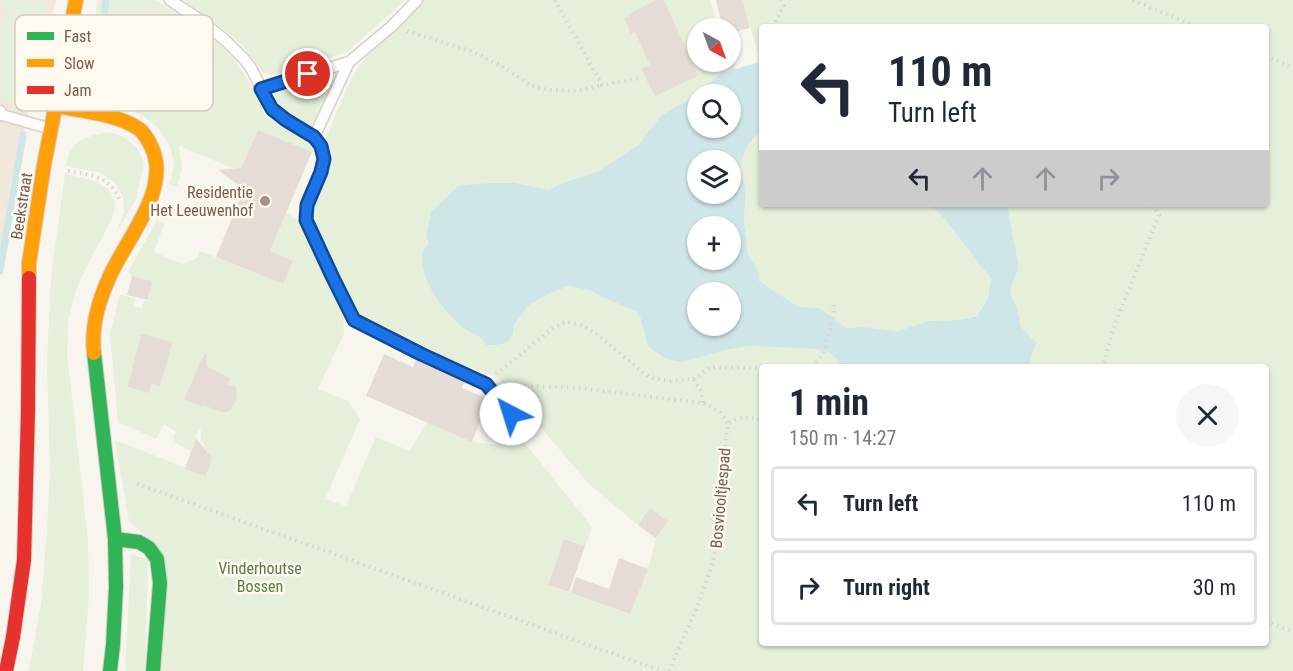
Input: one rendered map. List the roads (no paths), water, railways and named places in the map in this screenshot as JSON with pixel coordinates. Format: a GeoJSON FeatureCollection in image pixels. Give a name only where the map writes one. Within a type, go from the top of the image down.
{"type":"FeatureCollection","features":[{"type":"Feature","properties":{"kind":"main road","name":"Beekstraat"},"geometry":{"type":"LineString","coordinates":[[73,15],[76,0]]}},
{"type":"Feature","properties":{"kind":"main road","name":"Beekstraat"},"geometry":{"type":"LineString","coordinates":[[6,671],[24,560],[29,263],[55,111]]}},
{"type":"Feature","properties":{"kind":"main road"},"geometry":{"type":"LineString","coordinates":[[78,111],[119,120],[140,130],[151,143],[158,162],[157,178],[147,209],[115,265],[102,295],[95,321],[93,348],[115,538],[116,587],[110,671]]}},
{"type":"Feature","properties":{"kind":"main road"},"geometry":{"type":"LineString","coordinates":[[115,538],[139,542],[149,548],[157,560],[160,583],[153,671]]}},
{"type":"Feature","properties":{"kind":"lane"},"geometry":{"type":"LineString","coordinates":[[170,0],[192,15]]}},
{"type":"Feature","properties":{"kind":"lane"},"geometry":{"type":"LineString","coordinates":[[261,89],[349,62],[392,26],[417,0]]}},
{"type":"Feature","properties":{"kind":"lane"},"geometry":{"type":"LineString","coordinates":[[213,30],[251,68],[272,109],[314,137],[321,146],[324,159],[307,205],[306,220],[354,320],[486,384],[523,428]]}},
{"type":"Feature","properties":{"kind":"lane"},"geometry":{"type":"LineString","coordinates":[[314,137],[349,62]]}},
{"type":"Feature","properties":{"kind":"lane"},"geometry":{"type":"LineString","coordinates":[[1,116],[51,129]]}},
{"type":"Feature","properties":{"kind":"water"},"geometry":{"type":"Polygon","coordinates":[[[759,63],[759,133],[748,144],[741,162],[741,150],[687,150],[687,204],[741,204],[741,176],[746,187],[744,221],[748,255],[758,270],[759,281],[799,307],[820,308],[846,328],[864,327],[898,331],[929,321],[959,320],[977,316],[988,298],[991,279],[933,207],[1008,207],[1019,267],[1010,291],[1021,327],[1036,343],[1029,364],[843,364],[830,353],[815,349],[750,346],[725,350],[682,362],[666,359],[648,346],[639,313],[592,291],[569,286],[530,304],[513,326],[512,337],[502,344],[486,345],[449,314],[428,283],[422,261],[423,252],[428,244],[426,233],[432,211],[458,186],[515,183],[550,190],[559,184],[597,172],[638,145],[662,115],[687,100],[687,138],[741,138],[741,84],[707,84],[721,73],[741,72],[741,67],[759,63]]]}},
{"type":"Feature","properties":{"kind":"waterway"},"geometry":{"type":"LineString","coordinates":[[104,15],[106,0]]}},
{"type":"Feature","properties":{"kind":"waterway"},"geometry":{"type":"LineString","coordinates":[[0,271],[23,135]]}},
{"type":"Feature","properties":{"kind":"place","name":"Residentie Het Leeuwenhof"},"geometry":{"type":"Point","coordinates":[265,201]}},
{"type":"Feature","properties":{"kind":"park label","name":"Vinderhoutse Bossen"},"geometry":{"type":"Point","coordinates":[260,577]}}]}
